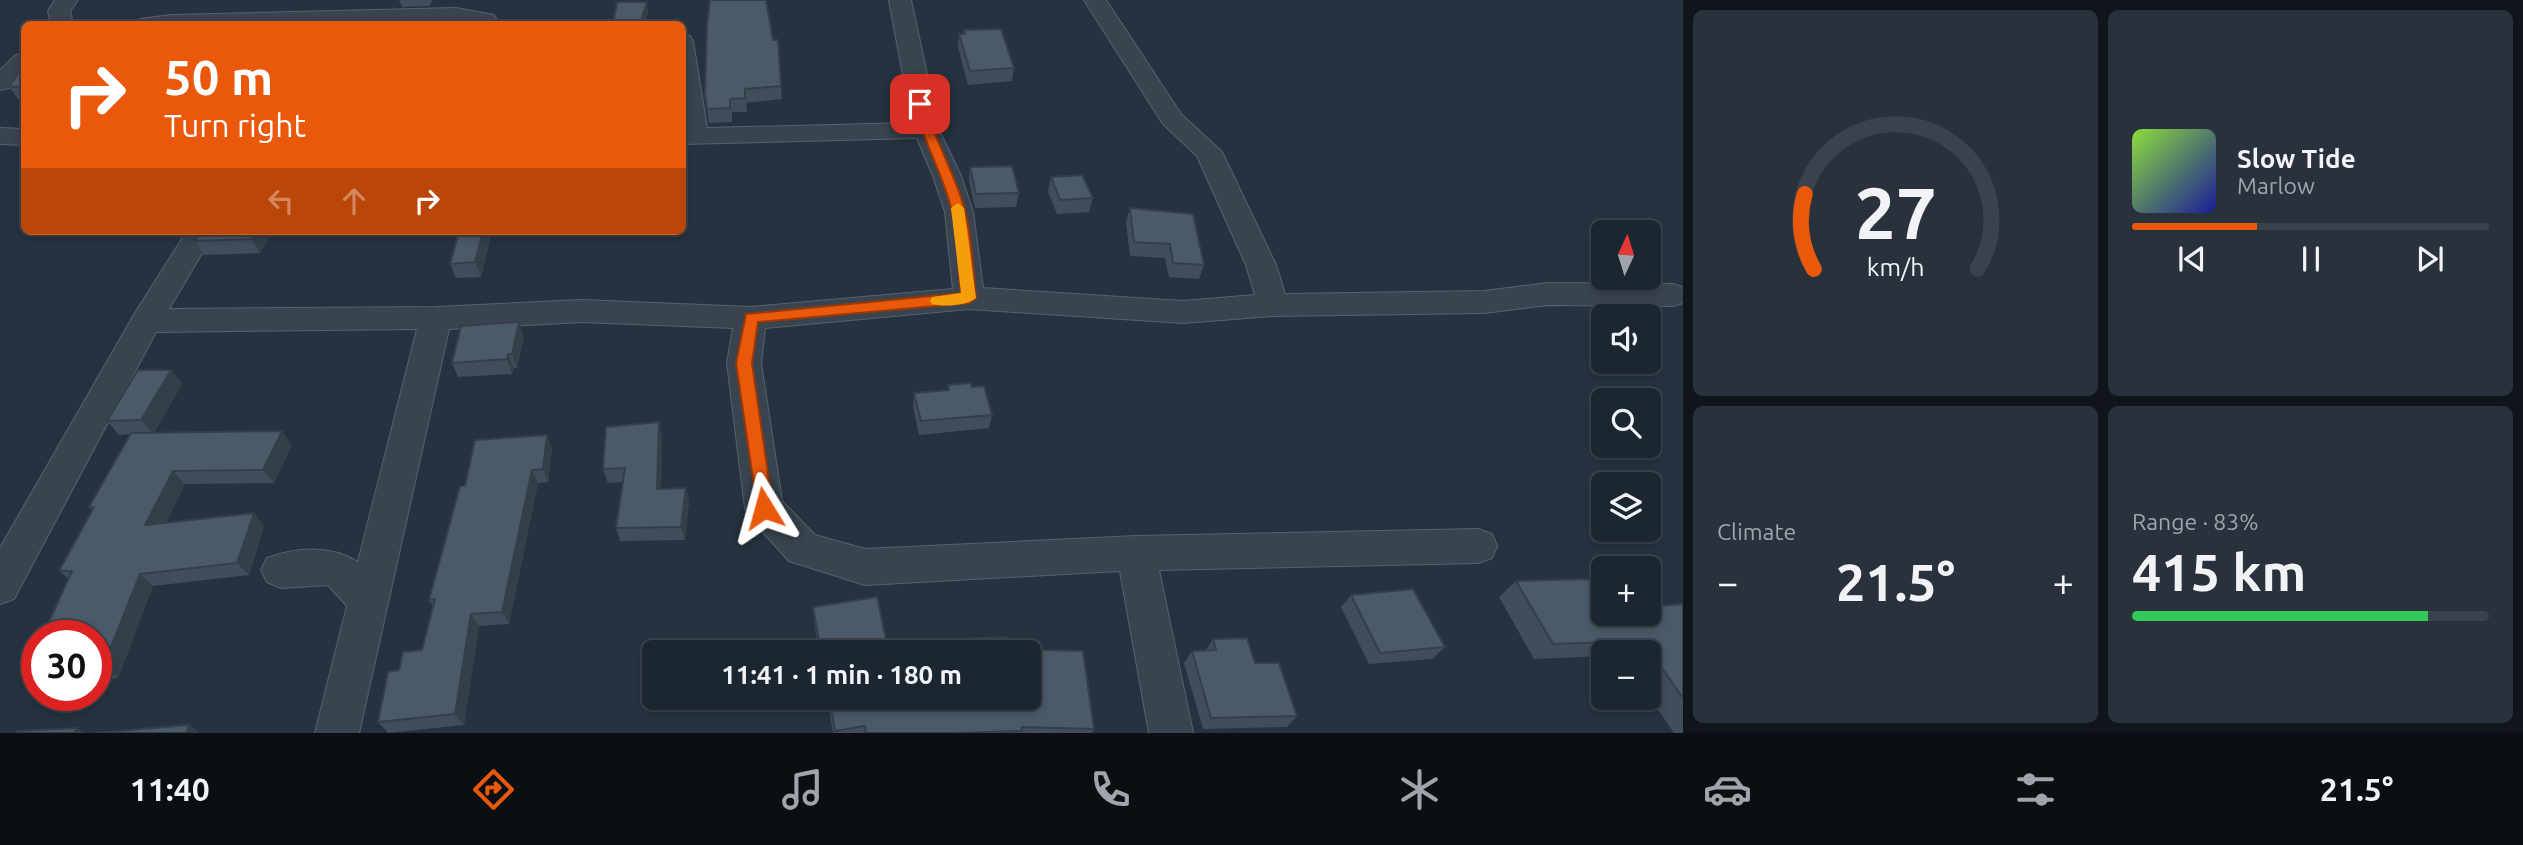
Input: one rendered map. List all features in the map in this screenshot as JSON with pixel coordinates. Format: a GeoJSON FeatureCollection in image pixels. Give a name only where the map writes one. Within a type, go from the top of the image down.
{"type":"FeatureCollection","features":[{"type":"Feature","properties":{"kind":"street"},"geometry":{"type":"LineString","coordinates":[[60,21],[58,9],[67,0]]}},
{"type":"Feature","properties":{"kind":"street"},"geometry":{"type":"LineString","coordinates":[[900,0],[926,130],[947,176],[959,212],[969,298]]}},
{"type":"Feature","properties":{"kind":"street"},"geometry":{"type":"LineString","coordinates":[[1095,0],[1172,119],[1209,152],[1261,265],[1273,305]]}},
{"type":"Feature","properties":{"kind":"street"},"geometry":{"type":"LineString","coordinates":[[212,21],[456,15],[486,21]]}},
{"type":"Feature","properties":{"kind":"street"},"geometry":{"type":"LineString","coordinates":[[0,83],[21,63]]}},
{"type":"Feature","properties":{"kind":"street"},"geometry":{"type":"LineString","coordinates":[[686,95],[689,136],[926,130]]}},
{"type":"Feature","properties":{"kind":"street"},"geometry":{"type":"LineString","coordinates":[[0,136],[21,137]]}},
{"type":"Feature","properties":{"kind":"street"},"geometry":{"type":"LineString","coordinates":[[0,586],[146,321],[199,235]]}},
{"type":"Feature","properties":{"kind":"street"},"geometry":{"type":"LineString","coordinates":[[146,321],[436,318],[582,311],[751,318],[969,298],[1183,312],[1273,305],[1484,302],[1548,295],[1673,295]]}},
{"type":"Feature","properties":{"kind":"street"},"geometry":{"type":"LineString","coordinates":[[337,733],[436,318]]}},
{"type":"Feature","properties":{"kind":"street"},"geometry":{"type":"LineString","coordinates":[[751,318],[744,363],[764,508],[803,549],[865,567],[1136,552],[1478,546]]}},
{"type":"Feature","properties":{"kind":"street"},"geometry":{"type":"LineString","coordinates":[[1136,552],[1171,733]]}},
{"type":"Feature","properties":{"kind":"street"},"geometry":{"type":"LineString","coordinates":[[281,569],[328,566],[351,576],[368,602]]}},
{"type":"Feature","properties":{"kind":"building"},"geometry":{"type":"Polygon","coordinates":[[[710,0],[766,0],[773,40],[778,40],[781,86],[745,89],[745,98],[730,99],[730,108],[707,109],[705,94],[710,0]]]}},
{"type":"Feature","properties":{"kind":"building"},"geometry":{"type":"Polygon","coordinates":[[[617,2],[647,2],[641,21],[614,21],[617,2]]]}},
{"type":"Feature","properties":{"kind":"building"},"geometry":{"type":"Polygon","coordinates":[[[1001,29],[1014,68],[970,71],[959,34],[965,34],[964,30],[1001,29]]]}},
{"type":"Feature","properties":{"kind":"building"},"geometry":{"type":"Polygon","coordinates":[[[21,69],[21,86],[9,87],[21,69]]]}},
{"type":"Feature","properties":{"kind":"building"},"geometry":{"type":"Polygon","coordinates":[[[1012,166],[1019,193],[976,194],[970,167],[1012,166]]]}},
{"type":"Feature","properties":{"kind":"building"},"geometry":{"type":"Polygon","coordinates":[[[1082,175],[1093,198],[1060,200],[1051,177],[1082,175]]]}},
{"type":"Feature","properties":{"kind":"building"},"geometry":{"type":"Polygon","coordinates":[[[1130,208],[1193,214],[1204,265],[1173,263],[1170,244],[1134,242],[1130,208]]]}},
{"type":"Feature","properties":{"kind":"building"},"geometry":{"type":"Polygon","coordinates":[[[199,235],[254,235],[251,239],[195,241],[199,235]]]}},
{"type":"Feature","properties":{"kind":"building"},"geometry":{"type":"Polygon","coordinates":[[[458,235],[482,235],[475,262],[450,264],[458,235]]]}},
{"type":"Feature","properties":{"kind":"building"},"geometry":{"type":"Polygon","coordinates":[[[519,322],[512,354],[508,354],[507,359],[452,363],[461,326],[519,322]]]}},
{"type":"Feature","properties":{"kind":"building"},"geometry":{"type":"Polygon","coordinates":[[[138,370],[171,370],[141,420],[107,421],[138,370]]]}},
{"type":"Feature","properties":{"kind":"building"},"geometry":{"type":"Polygon","coordinates":[[[971,383],[972,387],[984,386],[992,415],[921,421],[914,393],[949,390],[948,385],[971,383]]]}},
{"type":"Feature","properties":{"kind":"building"},"geometry":{"type":"Polygon","coordinates":[[[659,422],[657,489],[686,488],[681,527],[616,528],[625,468],[603,469],[606,427],[659,422]]]}},
{"type":"Feature","properties":{"kind":"building"},"geometry":{"type":"Polygon","coordinates":[[[282,431],[263,470],[173,471],[145,525],[254,513],[237,563],[140,574],[112,644],[112,620],[50,620],[72,571],[59,571],[94,507],[89,507],[131,433],[282,431]]]}},
{"type":"Feature","properties":{"kind":"building"},"geometry":{"type":"Polygon","coordinates":[[[547,435],[543,469],[532,470],[502,612],[471,614],[455,714],[378,722],[388,672],[399,670],[403,652],[422,650],[435,599],[429,600],[460,486],[465,486],[475,440],[547,435]]]}},
{"type":"Feature","properties":{"kind":"building"},"geometry":{"type":"Polygon","coordinates":[[[1589,579],[1591,626],[1661,626],[1661,606],[1683,604],[1683,698],[1661,667],[1661,640],[1591,640],[1591,643],[1553,644],[1516,581],[1589,579]]]}},
{"type":"Feature","properties":{"kind":"building"},"geometry":{"type":"Polygon","coordinates":[[[1413,589],[1445,647],[1380,653],[1351,595],[1413,589]]]}},
{"type":"Feature","properties":{"kind":"building"},"geometry":{"type":"Polygon","coordinates":[[[877,597],[886,640],[819,640],[813,607],[877,597]]]}},
{"type":"Feature","properties":{"kind":"building"},"geometry":{"type":"Polygon","coordinates":[[[1007,637],[1008,640],[938,640],[1007,637]]]}},
{"type":"Feature","properties":{"kind":"building"},"geometry":{"type":"Polygon","coordinates":[[[1247,638],[1255,663],[1279,663],[1297,716],[1211,718],[1192,651],[1216,650],[1213,639],[1247,638]]]}},
{"type":"Feature","properties":{"kind":"building"},"geometry":{"type":"Polygon","coordinates":[[[1041,650],[1083,651],[1094,729],[1022,727],[1022,731],[866,733],[865,726],[835,731],[831,710],[1041,710],[1041,650]]]}},
{"type":"Feature","properties":{"kind":"building"},"geometry":{"type":"Polygon","coordinates":[[[189,725],[186,733],[95,733],[189,725]]]}},
{"type":"Feature","properties":{"kind":"building"},"geometry":{"type":"Polygon","coordinates":[[[77,728],[74,733],[16,733],[17,731],[77,728]]]}},
{"type":"Feature","properties":{"kind":"slow traffic"},"geometry":{"type":"LineString","coordinates":[[937,301],[969,298],[958,208]]}},
{"type":"Feature","properties":{"kind":"route"},"geometry":{"type":"LineString","coordinates":[[764,508],[744,363],[751,318],[969,298],[959,212],[947,176],[926,130],[920,104]]}}]}
